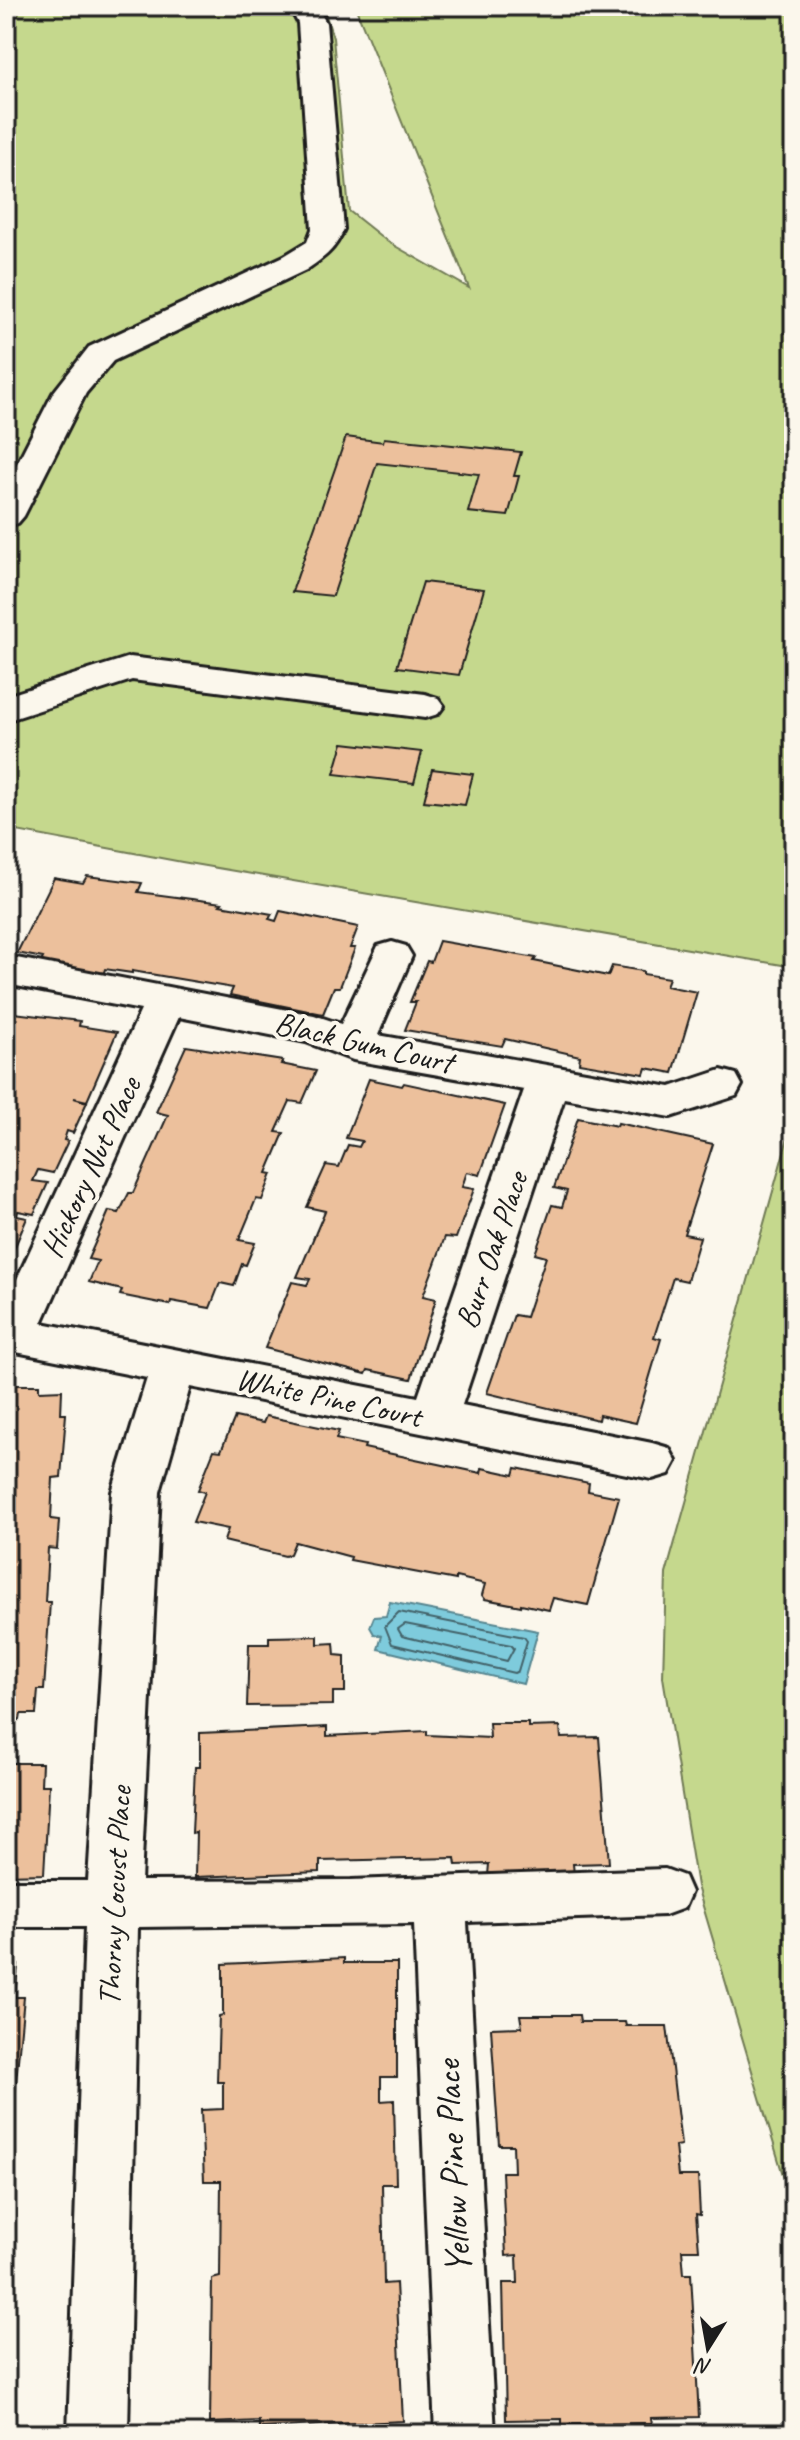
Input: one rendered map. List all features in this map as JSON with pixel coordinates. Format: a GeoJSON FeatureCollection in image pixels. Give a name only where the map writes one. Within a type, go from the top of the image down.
{"type":"FeatureCollection","features":[{"type":"Feature","properties":{"kind":"street"},"geometry":{"type":"LineString","coordinates":[[6,516],[67,395],[78,377],[101,354],[295,263],[320,247],[328,229],[312,23],[303,6]]}},
{"type":"Feature","properties":{"kind":"street"},"geometry":{"type":"LineString","coordinates":[[6,709],[130,668],[425,706]]}},
{"type":"Feature","properties":{"kind":"street"},"geometry":{"type":"LineString","coordinates":[[353,1045],[392,956]]}},
{"type":"Feature","properties":{"kind":"street","name":"Black Gum Court"},"geometry":{"type":"LineString","coordinates":[[6,970],[314,1029],[353,1045],[671,1102],[721,1085]]}},
{"type":"Feature","properties":{"kind":"street","name":"Hickory Nut Place"},"geometry":{"type":"LineString","coordinates":[[10,1333],[166,1001]]}},
{"type":"Feature","properties":{"kind":"street","name":"Burr Oak Place"},"geometry":{"type":"LineString","coordinates":[[434,1419],[548,1081]]}},
{"type":"Feature","properties":{"kind":"street","name":"White Pine Court"},"geometry":{"type":"LineString","coordinates":[[10,1333],[652,1461]]}},
{"type":"Feature","properties":{"kind":"street","name":"Thorny Locust Place"},"geometry":{"type":"LineString","coordinates":[[98,2434],[113,1903],[136,1492],[174,1365]]}},
{"type":"Feature","properties":{"kind":"street"},"geometry":{"type":"LineString","coordinates":[[6,1904],[182,1901],[351,1903],[665,1892]]}},
{"type":"Feature","properties":{"kind":"street","name":"Yellow Pine Place"},"geometry":{"type":"LineString","coordinates":[[439,1900],[465,2434]]}},
{"type":"Feature","properties":{"kind":"green space"},"geometry":{"type":"Polygon","coordinates":[[[6,6],[323,6],[333,38],[349,211],[388,242],[469,288],[355,6],[794,6],[794,967],[6,829],[6,6]]]}},
{"type":"Feature","properties":{"kind":"green space"},"geometry":{"type":"Polygon","coordinates":[[[794,1075],[794,2212],[697,1886],[663,1677],[666,1574],[787,1141],[794,1075]]]}},
{"type":"Feature","properties":{"kind":"water"},"geometry":{"type":"Polygon","coordinates":[[[390,1602],[538,1631],[523,1684],[378,1649],[382,1636],[374,1634],[370,1627],[374,1617],[386,1616],[390,1602]]]}},
{"type":"Feature","properties":{"kind":"building"},"geometry":{"type":"Polygon","coordinates":[[[346,437],[521,452],[514,476],[519,476],[508,516],[468,512],[479,474],[377,463],[333,596],[292,592],[346,437]]]}},
{"type":"Feature","properties":{"kind":"building"},"geometry":{"type":"Polygon","coordinates":[[[423,582],[484,589],[459,675],[397,667],[423,582]]]}},
{"type":"Feature","properties":{"kind":"building"},"geometry":{"type":"Polygon","coordinates":[[[343,743],[422,752],[414,783],[334,774],[343,743]]]}},
{"type":"Feature","properties":{"kind":"building"},"geometry":{"type":"Polygon","coordinates":[[[432,769],[473,774],[465,805],[424,801],[432,769]]]}},
{"type":"Feature","properties":{"kind":"building"},"geometry":{"type":"Polygon","coordinates":[[[87,876],[142,883],[138,892],[222,903],[220,905],[272,914],[269,919],[276,921],[280,911],[358,927],[350,948],[355,948],[340,987],[334,987],[323,1014],[230,995],[233,988],[132,971],[105,969],[103,975],[40,964],[43,958],[17,953],[54,878],[83,883],[87,876]]]}},
{"type":"Feature","properties":{"kind":"building"},"geometry":{"type":"Polygon","coordinates":[[[439,941],[536,958],[534,961],[608,976],[612,966],[643,971],[643,974],[669,978],[666,986],[697,992],[673,1073],[646,1068],[644,1074],[579,1063],[580,1056],[505,1039],[502,1046],[405,1030],[416,1002],[410,1002],[439,941]]]}},
{"type":"Feature","properties":{"kind":"building"},"geometry":{"type":"Polygon","coordinates":[[[6,1012],[80,1021],[79,1026],[117,1032],[87,1101],[74,1098],[87,1102],[73,1133],[67,1131],[64,1140],[68,1141],[53,1173],[38,1170],[33,1181],[48,1183],[34,1214],[18,1211],[17,1216],[27,1218],[6,1268],[6,1012]]]}},
{"type":"Feature","properties":{"kind":"building"},"geometry":{"type":"Polygon","coordinates":[[[186,1046],[283,1061],[281,1064],[316,1071],[302,1103],[290,1101],[276,1132],[284,1133],[267,1173],[272,1174],[262,1200],[256,1199],[239,1240],[255,1243],[246,1265],[242,1264],[234,1286],[220,1283],[210,1308],[171,1301],[170,1305],[120,1295],[122,1290],[89,1282],[98,1261],[88,1259],[109,1211],[119,1213],[129,1193],[133,1193],[168,1115],[156,1112],[186,1046]]]}},
{"type":"Feature","properties":{"kind":"building"},"geometry":{"type":"Polygon","coordinates":[[[369,1079],[402,1086],[404,1083],[505,1105],[480,1175],[467,1172],[462,1187],[474,1189],[456,1238],[445,1237],[423,1296],[436,1299],[411,1379],[368,1370],[366,1374],[265,1348],[292,1282],[307,1285],[310,1279],[297,1277],[325,1211],[307,1207],[326,1165],[339,1167],[348,1145],[359,1147],[362,1141],[346,1138],[369,1079]]]}},
{"type":"Feature","properties":{"kind":"building"},"geometry":{"type":"Polygon","coordinates":[[[578,1118],[617,1126],[618,1123],[713,1144],[684,1234],[700,1237],[687,1281],[673,1278],[654,1337],[661,1339],[636,1423],[599,1415],[598,1420],[487,1393],[514,1315],[526,1317],[546,1257],[535,1254],[552,1205],[562,1207],[567,1191],[554,1188],[578,1118]]]}},
{"type":"Feature","properties":{"kind":"building"},"geometry":{"type":"Polygon","coordinates":[[[6,1385],[39,1385],[39,1391],[62,1390],[61,1414],[66,1414],[61,1477],[53,1478],[51,1519],[59,1520],[57,1549],[48,1548],[45,1602],[50,1602],[44,1690],[38,1690],[36,1714],[21,1714],[20,1720],[6,1721],[6,1385]]]}},
{"type":"Feature","properties":{"kind":"building"},"geometry":{"type":"Polygon","coordinates":[[[266,1416],[339,1431],[336,1439],[365,1445],[364,1448],[481,1473],[482,1468],[514,1475],[516,1468],[589,1483],[588,1491],[619,1497],[588,1605],[553,1598],[549,1610],[521,1606],[485,1599],[482,1595],[485,1584],[456,1577],[456,1580],[350,1560],[351,1557],[295,1542],[290,1554],[285,1556],[224,1541],[228,1529],[193,1522],[205,1492],[198,1490],[214,1450],[221,1451],[235,1417],[263,1423],[266,1416]]]}},
{"type":"Feature","properties":{"kind":"building"},"geometry":{"type":"Polygon","coordinates":[[[318,1636],[318,1644],[334,1643],[335,1655],[345,1656],[345,1692],[333,1692],[333,1705],[247,1706],[249,1644],[269,1644],[269,1637],[318,1636]]]}},
{"type":"Feature","properties":{"kind":"building"},"geometry":{"type":"Polygon","coordinates":[[[489,1723],[560,1726],[561,1738],[599,1737],[609,1863],[573,1864],[574,1874],[488,1875],[489,1864],[456,1865],[455,1858],[320,1861],[320,1872],[195,1877],[196,1832],[192,1833],[195,1767],[200,1767],[200,1733],[327,1727],[327,1736],[427,1731],[427,1735],[490,1738],[489,1723]]]}},
{"type":"Feature","properties":{"kind":"building"},"geometry":{"type":"Polygon","coordinates":[[[6,1759],[12,1759],[12,1763],[42,1763],[41,1785],[49,1785],[44,1874],[6,1875],[6,1759]]]}},
{"type":"Feature","properties":{"kind":"building"},"geometry":{"type":"Polygon","coordinates":[[[344,1958],[344,1963],[397,1963],[397,2077],[381,2077],[381,2101],[394,2100],[396,2184],[382,2184],[384,2284],[396,2283],[403,2421],[259,2428],[259,2421],[210,2423],[212,2279],[220,2277],[221,2181],[204,2181],[201,2110],[223,2109],[223,2082],[217,2082],[219,2016],[223,2015],[223,1964],[344,1958]]]}},
{"type":"Feature","properties":{"kind":"building"},"geometry":{"type":"Polygon","coordinates":[[[6,1965],[18,1965],[15,1997],[24,1997],[6,2188],[6,1965]]]}},
{"type":"Feature","properties":{"kind":"building"},"geometry":{"type":"Polygon","coordinates":[[[520,2015],[579,2015],[580,2022],[667,2026],[681,2145],[675,2146],[678,2176],[698,2176],[700,2215],[696,2214],[699,2250],[682,2250],[684,2274],[691,2274],[699,2417],[651,2418],[652,2423],[562,2425],[562,2419],[506,2420],[503,2283],[518,2283],[517,2255],[506,2256],[502,2172],[514,2172],[513,2145],[499,2145],[491,2028],[522,2027],[520,2015]]]}}]}
